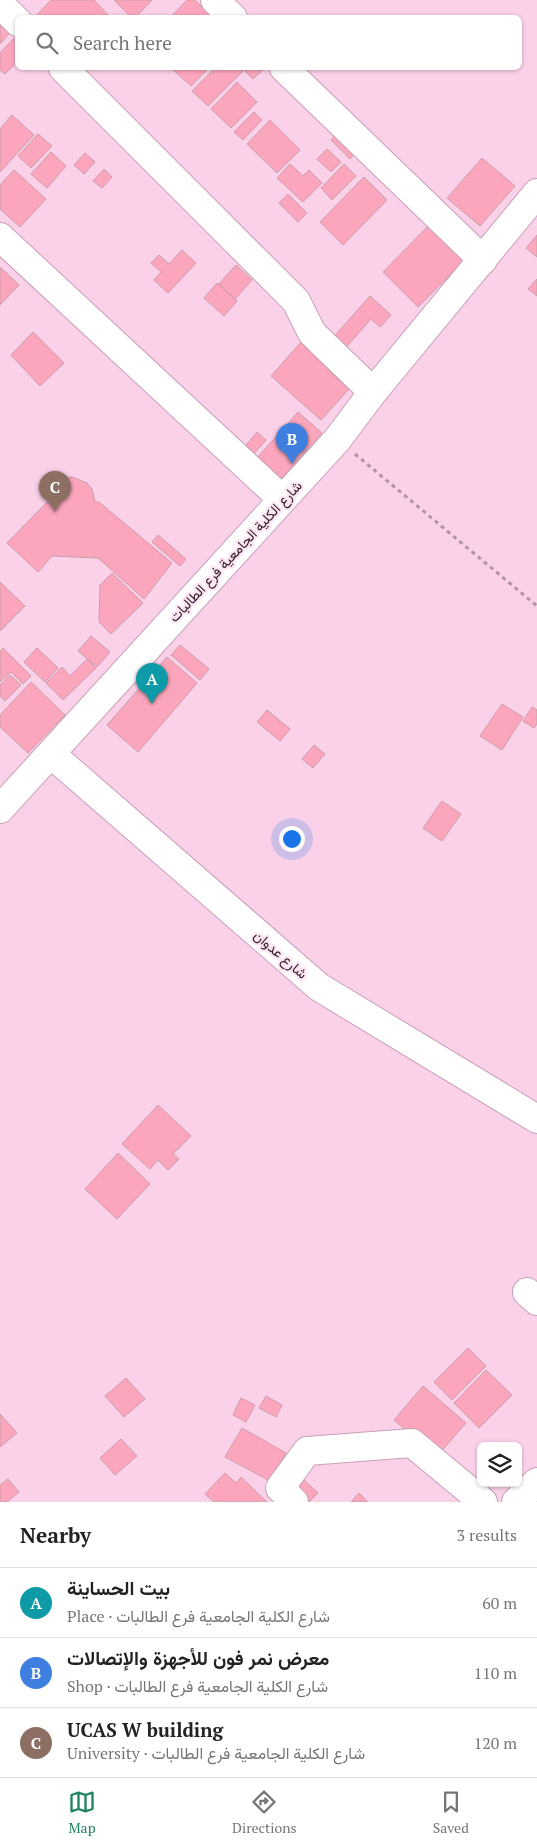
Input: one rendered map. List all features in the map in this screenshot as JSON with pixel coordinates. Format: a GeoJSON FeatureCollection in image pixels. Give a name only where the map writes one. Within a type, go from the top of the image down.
{"type":"FeatureCollection","features":[{"type":"Feature","properties":{"kind":"street"},"geometry":{"type":"LineString","coordinates":[[215,0],[230,15]]}},
{"type":"Feature","properties":{"kind":"street"},"geometry":{"type":"LineString","coordinates":[[0,4],[15,19]]}},
{"type":"Feature","properties":{"kind":"street"},"geometry":{"type":"LineString","coordinates":[[65,70],[296,301],[312,333],[373,392]]}},
{"type":"Feature","properties":{"kind":"street"},"geometry":{"type":"LineString","coordinates":[[286,70],[483,260]]}},
{"type":"Feature","properties":{"kind":"street","name":"شارع الكلية الجامعية فرع الطالبات"},"geometry":{"type":"LineString","coordinates":[[0,809],[337,440],[373,392],[537,193]]}},
{"type":"Feature","properties":{"kind":"street"},"geometry":{"type":"LineString","coordinates":[[0,237],[282,499]]}},
{"type":"Feature","properties":{"kind":"street","name":"شارع عدوان"},"geometry":{"type":"LineString","coordinates":[[51,754],[319,987],[537,1119]]}},
{"type":"Feature","properties":{"kind":"street"},"geometry":{"type":"LineString","coordinates":[[294,1502],[280,1488],[307,1451],[412,1443],[483,1502]]}},
{"type":"Feature","properties":{"kind":"street"},"geometry":{"type":"LineString","coordinates":[[516,1502],[537,1482]]}},
{"type":"Feature","properties":{"kind":"path"},"geometry":{"type":"LineString","coordinates":[[337,440],[537,606]]}},
{"type":"Feature","properties":{"kind":"building"},"geometry":{"type":"Polygon","coordinates":[[[51,0],[94,0],[108,15],[37,15],[51,0]]]}},
{"type":"Feature","properties":{"kind":"building"},"geometry":{"type":"Polygon","coordinates":[[[114,0],[152,0],[138,15],[129,15],[114,0]]]}},
{"type":"Feature","properties":{"kind":"building"},"geometry":{"type":"Polygon","coordinates":[[[187,0],[195,0],[210,15],[173,15],[187,0]]]}},
{"type":"Feature","properties":{"kind":"building"},"geometry":{"type":"Polygon","coordinates":[[[0,17],[13,29],[0,44],[0,17]]]}},
{"type":"Feature","properties":{"kind":"building"},"geometry":{"type":"Polygon","coordinates":[[[15,37],[15,64],[5,74],[0,70],[0,53],[15,37]]]}},
{"type":"Feature","properties":{"kind":"building"},"geometry":{"type":"Polygon","coordinates":[[[173,70],[207,70],[191,86],[173,70]]]}},
{"type":"Feature","properties":{"kind":"building"},"geometry":{"type":"Polygon","coordinates":[[[213,70],[244,70],[208,106],[192,91],[213,70]]]}},
{"type":"Feature","properties":{"kind":"building"},"geometry":{"type":"Polygon","coordinates":[[[246,70],[263,70],[253,79],[245,71],[246,70]]]}},
{"type":"Feature","properties":{"kind":"building"},"geometry":{"type":"Polygon","coordinates":[[[237,82],[257,102],[231,128],[211,109],[237,82]]]}},
{"type":"Feature","properties":{"kind":"building"},"geometry":{"type":"Polygon","coordinates":[[[254,112],[262,120],[243,140],[234,132],[254,112]]]}},
{"type":"Feature","properties":{"kind":"building"},"geometry":{"type":"Polygon","coordinates":[[[12,115],[34,135],[0,172],[0,129],[12,115]]]}},
{"type":"Feature","properties":{"kind":"building"},"geometry":{"type":"Polygon","coordinates":[[[270,120],[300,150],[277,173],[247,144],[270,120]]]}},
{"type":"Feature","properties":{"kind":"building"},"geometry":{"type":"Polygon","coordinates":[[[339,131],[358,150],[350,159],[331,140],[339,131]]]}},
{"type":"Feature","properties":{"kind":"building"},"geometry":{"type":"Polygon","coordinates":[[[38,134],[52,146],[31,168],[18,156],[38,134]]]}},
{"type":"Feature","properties":{"kind":"building"},"geometry":{"type":"Polygon","coordinates":[[[327,149],[341,162],[331,172],[317,159],[327,149]]]}},
{"type":"Feature","properties":{"kind":"building"},"geometry":{"type":"Polygon","coordinates":[[[51,152],[66,166],[47,188],[31,174],[51,152]]]}},
{"type":"Feature","properties":{"kind":"building"},"geometry":{"type":"Polygon","coordinates":[[[85,153],[95,162],[84,174],[74,165],[85,153]]]}},
{"type":"Feature","properties":{"kind":"building"},"geometry":{"type":"Polygon","coordinates":[[[482,158],[515,186],[480,226],[447,198],[482,158]]]}},
{"type":"Feature","properties":{"kind":"building"},"geometry":{"type":"Polygon","coordinates":[[[290,164],[303,176],[309,170],[322,183],[303,202],[277,178],[290,164]]]}},
{"type":"Feature","properties":{"kind":"building"},"geometry":{"type":"Polygon","coordinates":[[[344,164],[356,176],[332,200],[321,188],[344,164]]]}},
{"type":"Feature","properties":{"kind":"building"},"geometry":{"type":"Polygon","coordinates":[[[104,169],[112,177],[102,188],[93,181],[104,169]]]}},
{"type":"Feature","properties":{"kind":"building"},"geometry":{"type":"Polygon","coordinates":[[[14,170],[46,199],[20,227],[0,209],[0,185],[14,170]]]}},
{"type":"Feature","properties":{"kind":"building"},"geometry":{"type":"Polygon","coordinates":[[[364,177],[387,200],[343,245],[320,222],[364,177]]]}},
{"type":"Feature","properties":{"kind":"building"},"geometry":{"type":"Polygon","coordinates":[[[288,194],[307,213],[298,222],[279,203],[288,194]]]}},
{"type":"Feature","properties":{"kind":"building"},"geometry":{"type":"Polygon","coordinates":[[[433,221],[469,256],[418,307],[383,272],[433,221]]]}},
{"type":"Feature","properties":{"kind":"building"},"geometry":{"type":"Polygon","coordinates":[[[537,235],[537,257],[526,248],[537,235]]]}},
{"type":"Feature","properties":{"kind":"building"},"geometry":{"type":"Polygon","coordinates":[[[182,250],[196,263],[168,293],[154,280],[161,272],[151,263],[159,255],[169,264],[182,250]]]}},
{"type":"Feature","properties":{"kind":"building"},"geometry":{"type":"Polygon","coordinates":[[[236,265],[252,280],[235,299],[219,284],[236,265]]]}},
{"type":"Feature","properties":{"kind":"building"},"geometry":{"type":"Polygon","coordinates":[[[0,267],[19,285],[0,305],[0,267]]]}},
{"type":"Feature","properties":{"kind":"building"},"geometry":{"type":"Polygon","coordinates":[[[537,279],[537,296],[528,289],[537,279]]]}},
{"type":"Feature","properties":{"kind":"building"},"geometry":{"type":"Polygon","coordinates":[[[217,283],[237,301],[224,316],[204,298],[217,283]]]}},
{"type":"Feature","properties":{"kind":"building"},"geometry":{"type":"Polygon","coordinates":[[[370,296],[391,315],[380,327],[371,319],[342,352],[330,341],[370,296]]]}},
{"type":"Feature","properties":{"kind":"building"},"geometry":{"type":"Polygon","coordinates":[[[33,332],[64,363],[40,386],[11,355],[33,332]]]}},
{"type":"Feature","properties":{"kind":"building"},"geometry":{"type":"Polygon","coordinates":[[[302,341],[331,367],[328,370],[349,389],[321,420],[271,376],[302,341]]]}},
{"type":"Feature","properties":{"kind":"building"},"geometry":{"type":"Polygon","coordinates":[[[298,412],[322,433],[280,480],[256,459],[298,412]]]}},
{"type":"Feature","properties":{"kind":"building"},"geometry":{"type":"Polygon","coordinates":[[[257,432],[266,440],[251,457],[243,449],[257,432]]]}},
{"type":"Feature","properties":{"kind":"building"},"geometry":{"type":"Polygon","coordinates":[[[72,477],[87,483],[92,489],[95,502],[99,502],[172,563],[144,599],[98,558],[52,556],[38,572],[7,543],[49,502],[52,488],[57,482],[64,478],[72,477]]]}},
{"type":"Feature","properties":{"kind":"building"},"geometry":{"type":"Polygon","coordinates":[[[158,535],[186,559],[180,566],[152,542],[158,535]]]}},
{"type":"Feature","properties":{"kind":"building"},"geometry":{"type":"Polygon","coordinates":[[[112,573],[143,603],[111,634],[99,622],[100,585],[112,573]]]}},
{"type":"Feature","properties":{"kind":"building"},"geometry":{"type":"Polygon","coordinates":[[[0,582],[25,606],[0,631],[0,582]]]}},
{"type":"Feature","properties":{"kind":"building"},"geometry":{"type":"Polygon","coordinates":[[[91,636],[110,652],[97,667],[78,651],[91,636]]]}},
{"type":"Feature","properties":{"kind":"building"},"geometry":{"type":"Polygon","coordinates":[[[180,645],[209,669],[200,680],[171,655],[180,645]]]}},
{"type":"Feature","properties":{"kind":"building"},"geometry":{"type":"Polygon","coordinates":[[[3,648],[31,676],[23,684],[11,672],[0,682],[0,652],[3,648]]]}},
{"type":"Feature","properties":{"kind":"building"},"geometry":{"type":"Polygon","coordinates":[[[37,648],[58,668],[45,682],[24,662],[37,648]]]}},
{"type":"Feature","properties":{"kind":"building"},"geometry":{"type":"Polygon","coordinates":[[[167,657],[197,683],[138,752],[107,725],[167,657]]]}},
{"type":"Feature","properties":{"kind":"building"},"geometry":{"type":"Polygon","coordinates":[[[87,659],[96,668],[63,700],[46,683],[62,667],[70,676],[87,659]]]}},
{"type":"Feature","properties":{"kind":"building"},"geometry":{"type":"Polygon","coordinates":[[[10,675],[21,685],[5,701],[0,696],[0,685],[10,675]]]}},
{"type":"Feature","properties":{"kind":"building"},"geometry":{"type":"Polygon","coordinates":[[[31,682],[65,715],[28,753],[0,727],[0,715],[31,682]]]}},
{"type":"Feature","properties":{"kind":"building"},"geometry":{"type":"Polygon","coordinates":[[[502,704],[523,717],[502,750],[480,736],[502,704]]]}},
{"type":"Feature","properties":{"kind":"building"},"geometry":{"type":"Polygon","coordinates":[[[532,707],[537,710],[537,724],[534,728],[523,721],[532,707]]]}},
{"type":"Feature","properties":{"kind":"building"},"geometry":{"type":"Polygon","coordinates":[[[267,710],[290,729],[280,741],[257,722],[267,710]]]}},
{"type":"Feature","properties":{"kind":"building"},"geometry":{"type":"Polygon","coordinates":[[[314,745],[325,754],[313,768],[302,759],[314,745]]]}},
{"type":"Feature","properties":{"kind":"building"},"geometry":{"type":"Polygon","coordinates":[[[442,801],[461,814],[442,841],[423,828],[442,801]]]}},
{"type":"Feature","properties":{"kind":"building"},"geometry":{"type":"Polygon","coordinates":[[[158,1105],[191,1136],[173,1154],[179,1159],[168,1170],[158,1160],[150,1169],[122,1144],[158,1105]]]}},
{"type":"Feature","properties":{"kind":"building"},"geometry":{"type":"Polygon","coordinates":[[[118,1153],[150,1184],[117,1219],[85,1189],[118,1153]]]}},
{"type":"Feature","properties":{"kind":"building"},"geometry":{"type":"Polygon","coordinates":[[[468,1348],[486,1366],[452,1400],[434,1382],[468,1348]]]}},
{"type":"Feature","properties":{"kind":"building"},"geometry":{"type":"Polygon","coordinates":[[[486,1370],[512,1395],[479,1428],[454,1403],[486,1370]]]}},
{"type":"Feature","properties":{"kind":"building"},"geometry":{"type":"Polygon","coordinates":[[[126,1378],[145,1399],[124,1417],[105,1396],[126,1378]]]}},
{"type":"Feature","properties":{"kind":"building"},"geometry":{"type":"Polygon","coordinates":[[[423,1386],[466,1423],[437,1456],[394,1420],[423,1386]]]}},
{"type":"Feature","properties":{"kind":"building"},"geometry":{"type":"Polygon","coordinates":[[[266,1396],[282,1405],[276,1417],[259,1408],[266,1396]]]}},
{"type":"Feature","properties":{"kind":"building"},"geometry":{"type":"Polygon","coordinates":[[[241,1398],[255,1405],[246,1422],[233,1415],[241,1398]]]}},
{"type":"Feature","properties":{"kind":"building"},"geometry":{"type":"Polygon","coordinates":[[[0,1414],[17,1433],[0,1447],[0,1414]]]}},
{"type":"Feature","properties":{"kind":"building"},"geometry":{"type":"Polygon","coordinates":[[[242,1428],[286,1453],[270,1481],[225,1457],[242,1428]]]}},
{"type":"Feature","properties":{"kind":"building"},"geometry":{"type":"Polygon","coordinates":[[[121,1439],[137,1456],[115,1475],[100,1458],[121,1439]]]}},
{"type":"Feature","properties":{"kind":"building"},"geometry":{"type":"Polygon","coordinates":[[[225,1473],[236,1483],[241,1477],[267,1502],[214,1502],[205,1494],[225,1473]]]}},
{"type":"Feature","properties":{"kind":"building"},"geometry":{"type":"Polygon","coordinates":[[[8,1479],[19,1492],[7,1502],[0,1502],[0,1485],[8,1479]]]}},
{"type":"Feature","properties":{"kind":"building"},"geometry":{"type":"Polygon","coordinates":[[[303,1479],[318,1493],[309,1502],[305,1502],[292,1490],[303,1479]]]}},
{"type":"Feature","properties":{"kind":"building"},"geometry":{"type":"Polygon","coordinates":[[[359,1493],[368,1502],[351,1502],[359,1493]]]}},
{"type":"Feature","properties":{"kind":"place","name":"معرض نمر فون للأجهزة والإتصالات"},"geometry":{"type":"Point","coordinates":[292,464]}},
{"type":"Feature","properties":{"kind":"place","name":"UCAS W building"},"geometry":{"type":"Point","coordinates":[55,512]}},
{"type":"Feature","properties":{"kind":"place","name":"بيت الحساينة"},"geometry":{"type":"Point","coordinates":[152,704]}}]}
